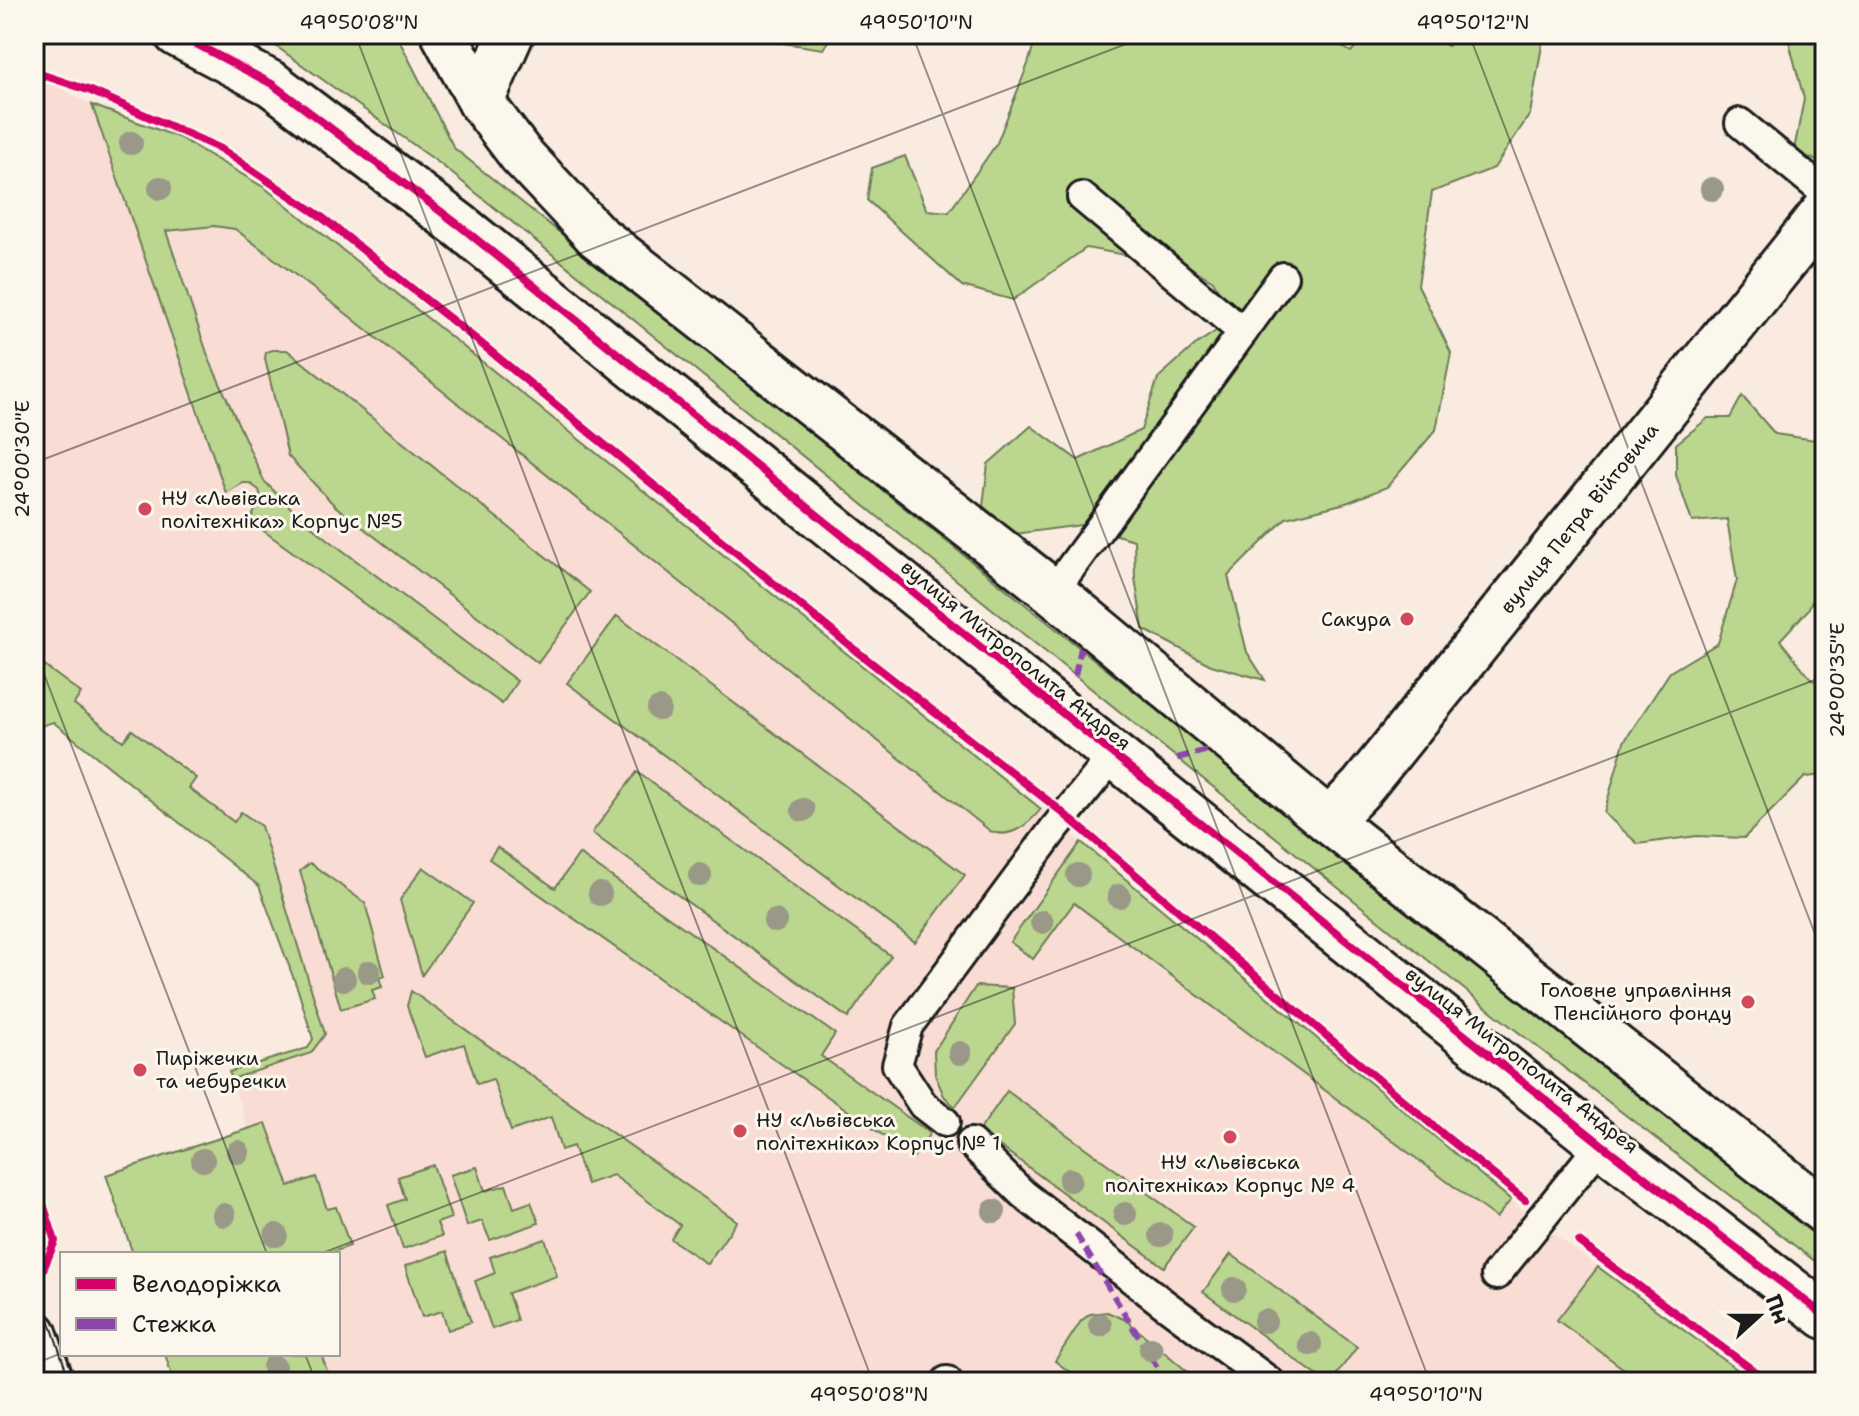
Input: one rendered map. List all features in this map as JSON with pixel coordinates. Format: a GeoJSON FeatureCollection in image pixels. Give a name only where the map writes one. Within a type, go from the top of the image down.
{"type":"FeatureCollection","features":[{"type":"Feature","properties":{"kind":"street","name":"вулиця Митрополита Андрея"},"geometry":{"type":"LineString","coordinates":[[177,34],[272,84],[460,226],[1601,1144],[1825,1316]]}},
{"type":"Feature","properties":{"kind":"street"},"geometry":{"type":"LineString","coordinates":[[444,34],[481,102],[521,155],[597,236],[1053,592],[1329,821],[1825,1212]]}},
{"type":"Feature","properties":{"kind":"street"},"geometry":{"type":"LineString","coordinates":[[481,102],[511,34]]}},
{"type":"Feature","properties":{"kind":"street","name":"вулиця Петра Війтовича"},"geometry":{"type":"LineString","coordinates":[[1329,821],[1362,787],[1825,211]]}},
{"type":"Feature","properties":{"kind":"street"},"geometry":{"type":"LineString","coordinates":[[34,1333],[51,1382]]}},
{"type":"Feature","properties":{"kind":"lane"},"geometry":{"type":"LineString","coordinates":[[1740,123],[1825,193]]}},
{"type":"Feature","properties":{"kind":"lane"},"geometry":{"type":"LineString","coordinates":[[1082,197],[1243,332]]}},
{"type":"Feature","properties":{"kind":"lane"},"geometry":{"type":"LineString","coordinates":[[1053,592],[1283,277]]}},
{"type":"Feature","properties":{"kind":"lane"},"geometry":{"type":"LineString","coordinates":[[945,1122],[923,1105],[897,1065],[908,1026],[1054,829],[1114,755]]}},
{"type":"Feature","properties":{"kind":"lane"},"geometry":{"type":"LineString","coordinates":[[971,1143],[1023,1194],[1270,1382]]}},
{"type":"Feature","properties":{"kind":"lane"},"geometry":{"type":"LineString","coordinates":[[1496,1275],[1601,1144]]}},
{"type":"Feature","properties":{"kind":"shaded area"},"geometry":{"type":"Polygon","coordinates":[[[34,80],[180,138],[265,188],[1051,817],[1539,1223],[1754,1382],[174,1382],[166,1356],[340,1356],[340,1252],[132,1252],[106,1175],[248,1129],[229,1072],[308,1048],[313,1039],[259,886],[53,722],[34,728],[34,80]]]}},
{"type":"Feature","properties":{"kind":"green space"},"geometry":{"type":"Polygon","coordinates":[[[259,34],[396,34],[454,148],[1513,994],[1825,1237],[1825,1269],[1496,1015],[439,163],[259,34]]]}},
{"type":"Feature","properties":{"kind":"green space"},"geometry":{"type":"Polygon","coordinates":[[[763,34],[833,34],[823,49],[764,40],[763,34]]]}},
{"type":"Feature","properties":{"kind":"green space"},"geometry":{"type":"Polygon","coordinates":[[[1037,34],[1321,34],[1351,52],[1366,34],[1421,34],[1448,46],[1453,34],[1544,34],[1530,114],[1494,168],[1432,192],[1418,285],[1451,353],[1436,430],[1387,487],[1346,503],[1286,518],[1228,576],[1247,652],[1265,680],[1211,665],[1143,629],[1135,578],[1134,540],[1081,525],[1015,534],[983,506],[988,464],[1031,426],[1078,460],[1141,430],[1158,378],[1195,345],[1234,319],[1213,281],[1188,266],[1086,248],[1013,300],[962,286],[867,200],[872,168],[905,156],[927,210],[949,212],[997,143],[1037,34]]]}},
{"type":"Feature","properties":{"kind":"green space"},"geometry":{"type":"Polygon","coordinates":[[[1787,34],[1825,34],[1825,165],[1794,150],[1804,99],[1787,34]]]}},
{"type":"Feature","properties":{"kind":"green space"},"geometry":{"type":"Polygon","coordinates":[[[92,105],[180,138],[265,188],[1041,809],[1025,825],[1012,832],[990,831],[348,315],[235,229],[214,226],[166,231],[209,359],[264,481],[300,517],[517,681],[502,704],[250,521],[261,498],[259,490],[249,483],[243,483],[226,493],[92,105]]]}},
{"type":"Feature","properties":{"kind":"green space"},"geometry":{"type":"Polygon","coordinates":[[[287,350],[590,592],[538,663],[335,506],[288,456],[265,359],[266,352],[287,350]]]}},
{"type":"Feature","properties":{"kind":"green space"},"geometry":{"type":"Polygon","coordinates":[[[1742,396],[1775,434],[1822,441],[1825,437],[1825,573],[1808,610],[1780,640],[1812,680],[1825,685],[1825,775],[1805,777],[1744,838],[1697,836],[1638,844],[1604,813],[1624,742],[1670,672],[1718,643],[1737,580],[1727,519],[1692,522],[1676,475],[1676,444],[1708,418],[1730,418],[1742,396]]]}},
{"type":"Feature","properties":{"kind":"green space"},"geometry":{"type":"Polygon","coordinates":[[[617,616],[965,875],[915,942],[567,683],[617,616]]]}},
{"type":"Feature","properties":{"kind":"green space"},"geometry":{"type":"Polygon","coordinates":[[[34,658],[81,693],[74,704],[123,741],[132,730],[196,778],[189,788],[234,822],[241,812],[261,826],[325,1034],[311,1053],[232,1079],[229,1072],[308,1048],[313,1039],[259,886],[53,722],[34,728],[34,658]]]}},
{"type":"Feature","properties":{"kind":"green space"},"geometry":{"type":"Polygon","coordinates":[[[637,772],[891,956],[848,1018],[592,833],[637,772]]]}},
{"type":"Feature","properties":{"kind":"green space"},"geometry":{"type":"Polygon","coordinates":[[[1081,842],[1511,1200],[1496,1218],[1074,903],[1033,959],[1010,942],[1081,842]]]}},
{"type":"Feature","properties":{"kind":"green space"},"geometry":{"type":"Polygon","coordinates":[[[497,847],[555,888],[579,854],[835,1034],[821,1056],[930,1133],[914,1157],[489,859],[497,847]]]}},
{"type":"Feature","properties":{"kind":"green space"},"geometry":{"type":"Polygon","coordinates":[[[310,863],[365,903],[385,976],[379,978],[382,987],[372,990],[375,999],[341,1009],[300,871],[310,863]]]}},
{"type":"Feature","properties":{"kind":"green space"},"geometry":{"type":"Polygon","coordinates":[[[423,867],[473,903],[422,975],[400,900],[423,867]]]}},
{"type":"Feature","properties":{"kind":"green space"},"geometry":{"type":"Polygon","coordinates":[[[976,986],[1012,988],[1015,1024],[955,1107],[944,1096],[935,1075],[934,1051],[976,986]]]}},
{"type":"Feature","properties":{"kind":"green space"},"geometry":{"type":"Polygon","coordinates":[[[411,991],[737,1221],[707,1264],[671,1239],[680,1225],[613,1175],[587,1184],[573,1146],[561,1150],[551,1117],[511,1131],[493,1079],[477,1084],[464,1044],[425,1057],[407,1006],[411,991]]]}},
{"type":"Feature","properties":{"kind":"green space"},"geometry":{"type":"Polygon","coordinates":[[[1007,1091],[1194,1227],[1164,1267],[979,1131],[1007,1091]]]}},
{"type":"Feature","properties":{"kind":"green space"},"geometry":{"type":"Polygon","coordinates":[[[266,1123],[289,1186],[316,1177],[327,1209],[336,1207],[350,1246],[333,1252],[132,1252],[106,1175],[266,1123]]]}},
{"type":"Feature","properties":{"kind":"green space"},"geometry":{"type":"Polygon","coordinates":[[[433,1165],[451,1218],[437,1223],[442,1236],[403,1249],[388,1205],[405,1199],[398,1177],[433,1165]]]}},
{"type":"Feature","properties":{"kind":"green space"},"geometry":{"type":"Polygon","coordinates":[[[477,1167],[485,1191],[506,1185],[514,1208],[531,1202],[539,1223],[490,1240],[482,1221],[467,1226],[450,1175],[477,1167]]]}},
{"type":"Feature","properties":{"kind":"green space"},"geometry":{"type":"Polygon","coordinates":[[[545,1239],[557,1276],[508,1293],[517,1320],[492,1329],[475,1281],[495,1273],[490,1257],[545,1239]]]}},
{"type":"Feature","properties":{"kind":"green space"},"geometry":{"type":"Polygon","coordinates":[[[447,1251],[471,1322],[448,1330],[442,1311],[422,1317],[405,1266],[447,1251]]]}},
{"type":"Feature","properties":{"kind":"green space"},"geometry":{"type":"Polygon","coordinates":[[[1231,1254],[1357,1347],[1331,1382],[1326,1382],[1203,1292],[1231,1254]]]}},
{"type":"Feature","properties":{"kind":"green space"},"geometry":{"type":"Polygon","coordinates":[[[1598,1267],[1754,1382],[1642,1382],[1557,1320],[1598,1267]]]}},
{"type":"Feature","properties":{"kind":"green space"},"geometry":{"type":"Polygon","coordinates":[[[1107,1312],[1126,1320],[1200,1382],[1083,1382],[1055,1361],[1081,1321],[1090,1314],[1107,1312]]]}},
{"type":"Feature","properties":{"kind":"green space"},"geometry":{"type":"Polygon","coordinates":[[[166,1356],[322,1356],[331,1382],[174,1382],[166,1356]]]}},
{"type":"Feature","properties":{"kind":"tram line"},"geometry":{"type":"LineString","coordinates":[[34,1274],[60,1352]]}},
{"type":"Feature","properties":{"kind":"tram line"},"geometry":{"type":"LineString","coordinates":[[61,1356],[70,1382]]}},
{"type":"Feature","properties":{"kind":"marked path"},"geometry":{"type":"LineString","coordinates":[[1075,675],[1081,648]]}},
{"type":"Feature","properties":{"kind":"marked path"},"geometry":{"type":"LineString","coordinates":[[1177,758],[1208,750]]}},
{"type":"Feature","properties":{"kind":"marked path"},"geometry":{"type":"LineString","coordinates":[[1076,1234],[1166,1382]]}},
{"type":"Feature","properties":{"kind":"cycle path"},"geometry":{"type":"LineString","coordinates":[[177,34],[272,84],[460,226],[1601,1144],[1825,1316]]}},
{"type":"Feature","properties":{"kind":"cycle path"},"geometry":{"type":"LineString","coordinates":[[34,72],[91,91],[221,149],[319,215],[855,650],[1057,808],[1525,1200]]}},
{"type":"Feature","properties":{"kind":"cycle path"},"geometry":{"type":"LineString","coordinates":[[34,1203],[42,1201],[55,1241],[34,1287]]}},
{"type":"Feature","properties":{"kind":"cycle path"},"geometry":{"type":"LineString","coordinates":[[1579,1242],[1769,1382]]}},
{"type":"Feature","properties":{"kind":"place","name":"НУ «Львівська політехніка» Корпус №5"},"geometry":{"type":"Point","coordinates":[145,509]}},
{"type":"Feature","properties":{"kind":"place","name":"Сакура"},"geometry":{"type":"Point","coordinates":[1407,619]}},
{"type":"Feature","properties":{"kind":"place","name":"Головне управління Пенсійного фонду"},"geometry":{"type":"Point","coordinates":[1748,1002]}},
{"type":"Feature","properties":{"kind":"place","name":"Пиріжечки та чебуречки"},"geometry":{"type":"Point","coordinates":[140,1070]}},
{"type":"Feature","properties":{"kind":"place","name":"НУ «Львівська політехніка» Корпус № 1"},"geometry":{"type":"Point","coordinates":[740,1131]}},
{"type":"Feature","properties":{"kind":"place","name":"НУ «Львівська політехніка» Корпус № 4"},"geometry":{"type":"Point","coordinates":[1230,1137]}}]}
